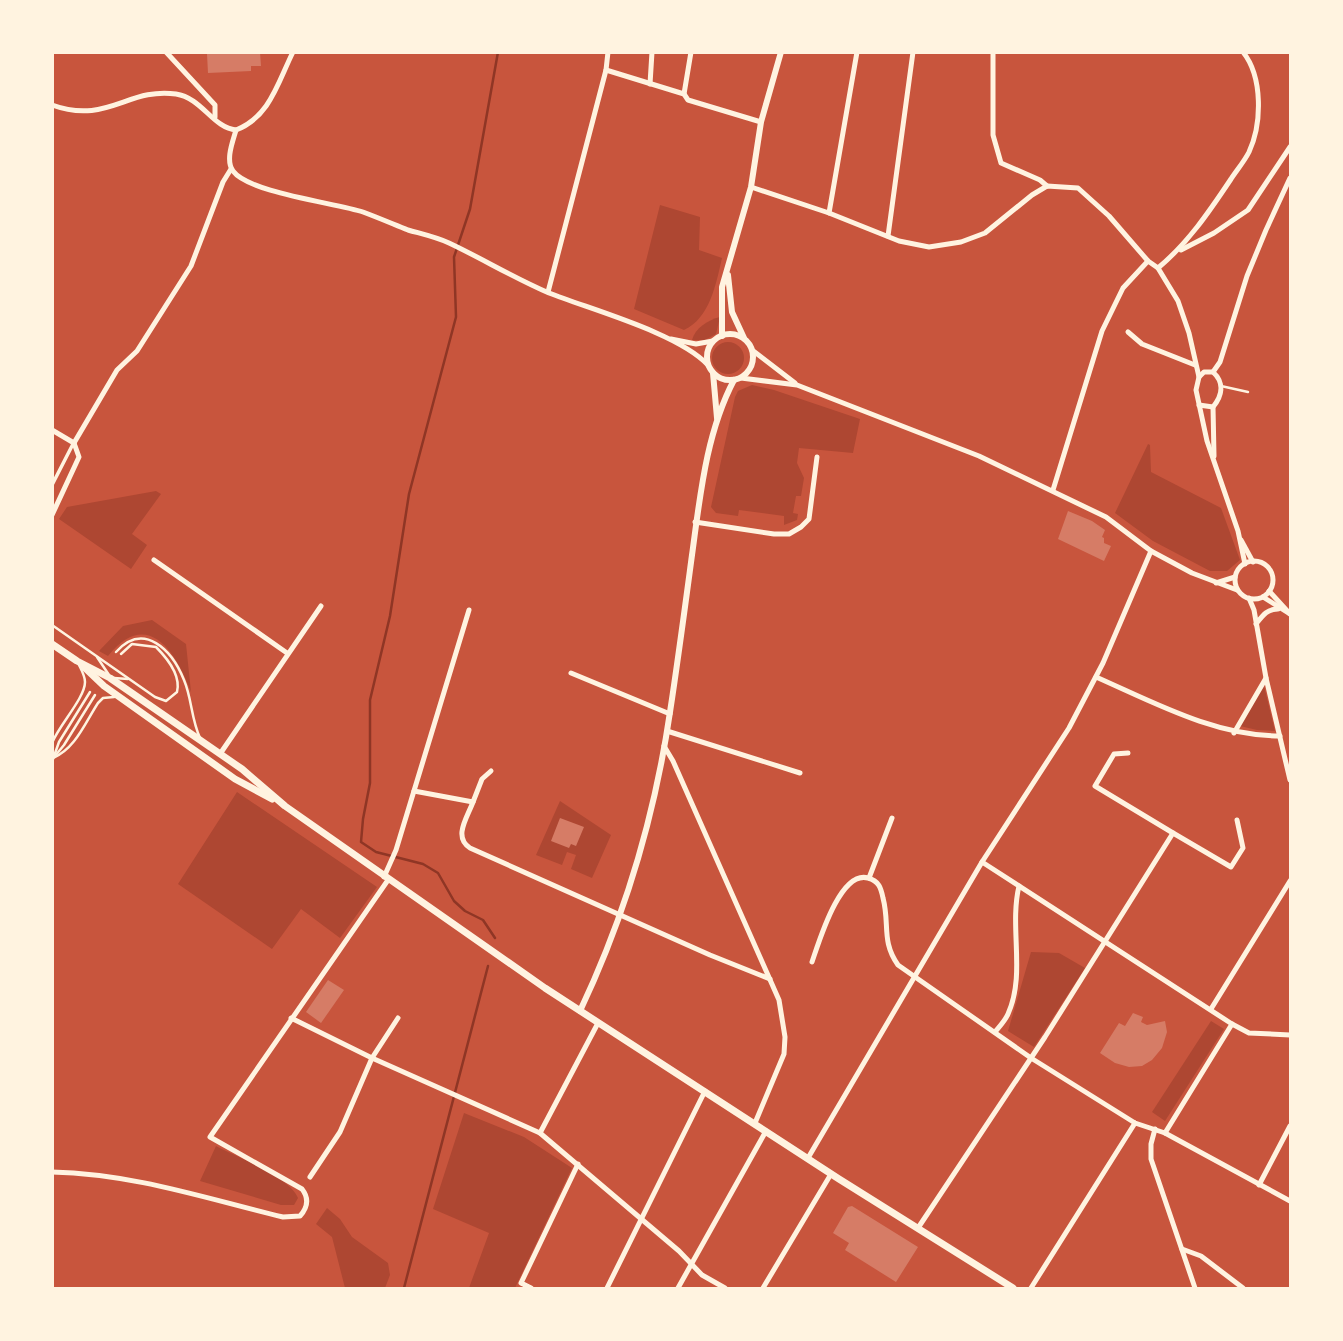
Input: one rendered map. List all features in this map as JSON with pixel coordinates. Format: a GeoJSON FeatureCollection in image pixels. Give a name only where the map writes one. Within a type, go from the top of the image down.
{"type":"FeatureCollection","features":[{"type":"Feature","properties":{"kind":"main road"},"geometry":{"type":"LineString","coordinates":[[52,644],[110,678],[242,769],[285,806],[580,1011],[1013,1289]]}},
{"type":"Feature","properties":{"kind":"main road"},"geometry":{"type":"LineString","coordinates":[[77,661],[104,686],[235,779],[285,806]]}},
{"type":"Feature","properties":{"kind":"street"},"geometry":{"type":"LineString","coordinates":[[166,52],[215,105],[215,117]]}},
{"type":"Feature","properties":{"kind":"street"},"geometry":{"type":"LineString","coordinates":[[52,106],[86,112],[106,110],[144,95],[164,93],[189,98],[215,117],[222,126],[236,130],[255,119],[269,103],[293,52]]}},
{"type":"Feature","properties":{"kind":"street"},"geometry":{"type":"LineString","coordinates":[[548,292],[607,70],[608,52]]}},
{"type":"Feature","properties":{"kind":"street"},"geometry":{"type":"LineString","coordinates":[[650,83],[652,52]]}},
{"type":"Feature","properties":{"kind":"street"},"geometry":{"type":"LineString","coordinates":[[684,94],[691,52]]}},
{"type":"Feature","properties":{"kind":"street"},"geometry":{"type":"LineString","coordinates":[[722,336],[721,293],[751,187],[761,122],[781,52]]}},
{"type":"Feature","properties":{"kind":"street"},"geometry":{"type":"LineString","coordinates":[[830,213],[857,52]]}},
{"type":"Feature","properties":{"kind":"street"},"geometry":{"type":"LineString","coordinates":[[888,236],[912,52]]}},
{"type":"Feature","properties":{"kind":"street"},"geometry":{"type":"LineString","coordinates":[[993,52],[993,135],[1001,163],[1040,180],[1047,186]]}},
{"type":"Feature","properties":{"kind":"street"},"geometry":{"type":"LineString","coordinates":[[1158,268],[1189,239],[1249,151],[1258,118],[1257,85],[1247,54]]}},
{"type":"Feature","properties":{"kind":"street"},"geometry":{"type":"LineString","coordinates":[[607,70],[684,94],[688,100],[761,122]]}},
{"type":"Feature","properties":{"kind":"street"},"geometry":{"type":"LineString","coordinates":[[236,130],[229,159],[231,169],[237,176],[250,182],[315,202],[362,212],[449,243],[548,292],[668,338],[696,344],[713,341],[722,336],[735,335],[745,340]]}},
{"type":"Feature","properties":{"kind":"street"},"geometry":{"type":"LineString","coordinates":[[1174,254],[1248,210],[1290,147]]}},
{"type":"Feature","properties":{"kind":"street"},"geometry":{"type":"LineString","coordinates":[[52,485],[117,370],[137,351],[191,266],[223,182],[231,169]]}},
{"type":"Feature","properties":{"kind":"street"},"geometry":{"type":"LineString","coordinates":[[1213,372],[1222,358],[1247,276],[1290,178]]}},
{"type":"Feature","properties":{"kind":"street"},"geometry":{"type":"LineString","coordinates":[[751,187],[830,213],[888,236],[929,247],[961,243],[985,233],[1047,186],[1078,188],[1110,216],[1148,261],[1158,268],[1183,314],[1199,377],[1196,390],[1207,441],[1241,540],[1245,564]]}},
{"type":"Feature","properties":{"kind":"street"},"geometry":{"type":"LineString","coordinates":[[1053,490],[1102,331],[1123,288],[1148,261]]}},
{"type":"Feature","properties":{"kind":"street"},"geometry":{"type":"LineString","coordinates":[[728,266],[732,312],[745,340],[752,350],[797,385]]}},
{"type":"Feature","properties":{"kind":"street"},"geometry":{"type":"LineString","coordinates":[[1128,332],[1142,344],[1195,365]]}},
{"type":"Feature","properties":{"kind":"street"},"geometry":{"type":"LineString","coordinates":[[668,338],[701,358],[713,373],[717,423]]}},
{"type":"Feature","properties":{"kind":"street"},"geometry":{"type":"LineString","coordinates":[[708,365],[706,355],[713,341]]}},
{"type":"Feature","properties":{"kind":"street"},"geometry":{"type":"LineString","coordinates":[[580,1011],[618,913],[642,840],[670,714],[695,522],[703,481],[717,423],[738,379],[752,365],[752,350]]}},
{"type":"Feature","properties":{"kind":"street"},"geometry":{"type":"LineString","coordinates":[[1199,377],[1204,372],[1213,372],[1221,386],[1221,394],[1213,407],[1215,463]]}},
{"type":"Feature","properties":{"kind":"street"},"geometry":{"type":"LineString","coordinates":[[713,373],[725,380],[797,385],[979,456],[1106,517],[1151,551],[1204,579],[1237,590],[1249,598],[1261,598],[1290,614]]}},
{"type":"Feature","properties":{"kind":"street"},"geometry":{"type":"LineString","coordinates":[[1199,405],[1213,407]]}},
{"type":"Feature","properties":{"kind":"street"},"geometry":{"type":"LineString","coordinates":[[52,430],[74,443],[79,457],[52,515]]}},
{"type":"Feature","properties":{"kind":"street"},"geometry":{"type":"LineString","coordinates":[[695,522],[789,534],[809,519],[817,457]]}},
{"type":"Feature","properties":{"kind":"street"},"geometry":{"type":"LineString","coordinates":[[1241,540],[1253,562]]}},
{"type":"Feature","properties":{"kind":"street"},"geometry":{"type":"LineString","coordinates":[[808,1158],[982,862],[1069,728],[1096,677],[1151,551]]}},
{"type":"Feature","properties":{"kind":"street"},"geometry":{"type":"LineString","coordinates":[[153,560],[287,653]]}},
{"type":"Feature","properties":{"kind":"street"},"geometry":{"type":"LineString","coordinates":[[1237,590],[1236,577],[1239,568],[1245,564],[1261,563],[1270,571],[1273,583],[1254,611]]}},
{"type":"Feature","properties":{"kind":"street"},"geometry":{"type":"LineString","coordinates":[[1216,583],[1236,577]]}},
{"type":"Feature","properties":{"kind":"street"},"geometry":{"type":"LineString","coordinates":[[1269,591],[1290,614]]}},
{"type":"Feature","properties":{"kind":"street"},"geometry":{"type":"LineString","coordinates":[[1249,598],[1290,780]]}},
{"type":"Feature","properties":{"kind":"street"},"geometry":{"type":"LineString","coordinates":[[220,754],[321,606]]}},
{"type":"Feature","properties":{"kind":"street"},"geometry":{"type":"LineString","coordinates":[[1256,624],[1270,609],[1280,609]]}},
{"type":"Feature","properties":{"kind":"street"},"geometry":{"type":"LineString","coordinates":[[52,1172],[91,1173],[174,1188],[283,1217],[300,1216],[305,1210],[306,1195],[302,1189],[210,1137],[386,878],[469,611]]}},
{"type":"Feature","properties":{"kind":"street"},"geometry":{"type":"LineString","coordinates":[[571,673],[670,714]]}},
{"type":"Feature","properties":{"kind":"street"},"geometry":{"type":"LineString","coordinates":[[1096,677],[1217,728],[1234,733],[1280,736]]}},
{"type":"Feature","properties":{"kind":"street"},"geometry":{"type":"LineString","coordinates":[[1234,733],[1266,678]]}},
{"type":"Feature","properties":{"kind":"street"},"geometry":{"type":"LineString","coordinates":[[667,731],[800,773]]}},
{"type":"Feature","properties":{"kind":"street"},"geometry":{"type":"LineString","coordinates":[[664,746],[779,1000],[784,1027],[784,1054],[755,1123]]}},
{"type":"Feature","properties":{"kind":"street"},"geometry":{"type":"LineString","coordinates":[[1128,753],[1114,754],[1096,786],[1231,867],[1243,848],[1237,820]]}},
{"type":"Feature","properties":{"kind":"street"},"geometry":{"type":"LineString","coordinates":[[491,771],[482,779],[461,836],[470,848],[770,979]]}},
{"type":"Feature","properties":{"kind":"street"},"geometry":{"type":"LineString","coordinates":[[414,791],[473,802]]}},
{"type":"Feature","properties":{"kind":"street"},"geometry":{"type":"LineString","coordinates":[[869,878],[891,817]]}},
{"type":"Feature","properties":{"kind":"street"},"geometry":{"type":"LineString","coordinates":[[918,1228],[1031,1058],[1173,833]]}},
{"type":"Feature","properties":{"kind":"street"},"geometry":{"type":"LineString","coordinates":[[982,862],[1232,1024],[1249,1033],[1290,1035]]}},
{"type":"Feature","properties":{"kind":"street"},"geometry":{"type":"LineString","coordinates":[[812,962],[842,892],[855,879],[869,878],[879,884],[884,901],[886,943],[898,965],[1031,1058],[1135,1123],[1165,1133],[1290,1201]]}},
{"type":"Feature","properties":{"kind":"street"},"geometry":{"type":"LineString","coordinates":[[1211,1009],[1290,881]]}},
{"type":"Feature","properties":{"kind":"street"},"geometry":{"type":"LineString","coordinates":[[995,1032],[1007,1015],[1017,980],[1014,926],[1019,886]]}},
{"type":"Feature","properties":{"kind":"street"},"geometry":{"type":"LineString","coordinates":[[291,1018],[372,1058],[540,1133],[641,1218],[702,1275],[725,1289]]}},
{"type":"Feature","properties":{"kind":"street"},"geometry":{"type":"LineString","coordinates":[[310,1177],[340,1132],[372,1058],[398,1018]]}},
{"type":"Feature","properties":{"kind":"street"},"geometry":{"type":"LineString","coordinates":[[540,1133],[598,1023]]}},
{"type":"Feature","properties":{"kind":"street"},"geometry":{"type":"LineString","coordinates":[[1165,1133],[1232,1024]]}},
{"type":"Feature","properties":{"kind":"street"},"geometry":{"type":"LineString","coordinates":[[607,1289],[705,1091]]}},
{"type":"Feature","properties":{"kind":"street"},"geometry":{"type":"LineString","coordinates":[[1031,1289],[1135,1123]]}},
{"type":"Feature","properties":{"kind":"street"},"geometry":{"type":"LineString","coordinates":[[1259,1185],[1290,1126]]}},
{"type":"Feature","properties":{"kind":"street"},"geometry":{"type":"LineString","coordinates":[[1155,1129],[1151,1144],[1152,1159],[1195,1289]]}},
{"type":"Feature","properties":{"kind":"street"},"geometry":{"type":"LineString","coordinates":[[678,1289],[766,1130]]}},
{"type":"Feature","properties":{"kind":"street"},"geometry":{"type":"LineString","coordinates":[[531,1289],[521,1283],[578,1164]]}},
{"type":"Feature","properties":{"kind":"street"},"geometry":{"type":"LineString","coordinates":[[763,1289],[831,1174]]}},
{"type":"Feature","properties":{"kind":"street"},"geometry":{"type":"LineString","coordinates":[[1182,1249],[1200,1256],[1243,1289]]}},
{"type":"Feature","properties":{"kind":"lane"},"geometry":{"type":"LineString","coordinates":[[1221,386],[1248,393]]}},
{"type":"Feature","properties":{"kind":"lane"},"geometry":{"type":"LineString","coordinates":[[52,625],[155,697],[166,701],[179,688],[170,664],[156,647],[132,644],[121,654]]}},
{"type":"Feature","properties":{"kind":"lane"},"geometry":{"type":"LineString","coordinates":[[116,652],[124,643],[139,638],[157,642],[163,648],[185,682],[192,718],[204,743]]}},
{"type":"Feature","properties":{"kind":"lane"},"geometry":{"type":"LineString","coordinates":[[94,653],[110,678],[131,680]]}},
{"type":"Feature","properties":{"kind":"lane"},"geometry":{"type":"LineString","coordinates":[[52,743],[57,730],[83,692],[85,684],[77,661]]}},
{"type":"Feature","properties":{"kind":"lane"},"geometry":{"type":"LineString","coordinates":[[53,759],[59,742],[90,692]]}},
{"type":"Feature","properties":{"kind":"lane"},"geometry":{"type":"LineString","coordinates":[[53,759],[95,695]]}},
{"type":"Feature","properties":{"kind":"lane"},"geometry":{"type":"LineString","coordinates":[[53,759],[65,753],[71,746],[103,698],[120,697]]}},
{"type":"Feature","properties":{"kind":"lane"},"geometry":{"type":"LineString","coordinates":[[52,751],[53,759]]}},
{"type":"Feature","properties":{"kind":"shaded area"},"geometry":{"type":"Polygon","coordinates":[[[660,205],[700,217],[699,250],[722,258],[706,309],[693,325],[684,330],[634,309],[660,205]]]}},
{"type":"Feature","properties":{"kind":"shaded area"},"geometry":{"type":"Polygon","coordinates":[[[720,317],[716,334],[705,340],[692,340],[703,325],[720,317]]]}},
{"type":"Feature","properties":{"kind":"shaded area"},"geometry":{"type":"Polygon","coordinates":[[[728,342],[739,347],[744,358],[739,369],[728,374],[717,369],[712,358],[717,347],[728,342]]]}},
{"type":"Feature","properties":{"kind":"shaded area"},"geometry":{"type":"Polygon","coordinates":[[[752,385],[860,419],[853,453],[799,448],[797,463],[804,478],[801,496],[796,496],[793,513],[798,514],[797,520],[784,525],[784,516],[739,510],[738,516],[716,513],[711,507],[735,397],[738,391],[752,385]]]}},
{"type":"Feature","properties":{"kind":"shaded area"},"geometry":{"type":"Polygon","coordinates":[[[1148,444],[1151,472],[1221,508],[1240,560],[1227,571],[1210,571],[1153,541],[1115,513],[1148,444]]]}},
{"type":"Feature","properties":{"kind":"shaded area"},"geometry":{"type":"Polygon","coordinates":[[[156,491],[161,494],[132,534],[147,545],[131,569],[59,519],[67,507],[156,491]]]}},
{"type":"Feature","properties":{"kind":"shaded area"},"geometry":{"type":"Polygon","coordinates":[[[152,620],[186,644],[191,692],[177,662],[168,650],[158,640],[147,635],[135,635],[122,642],[108,656],[99,651],[123,626],[152,620]]]}},
{"type":"Feature","properties":{"kind":"shaded area"},"geometry":{"type":"Polygon","coordinates":[[[1264,686],[1275,731],[1240,726],[1264,686]]]}},
{"type":"Feature","properties":{"kind":"shaded area"},"geometry":{"type":"Polygon","coordinates":[[[237,792],[377,887],[340,938],[301,909],[272,949],[178,884],[237,792]]]}},
{"type":"Feature","properties":{"kind":"shaded area"},"geometry":{"type":"Polygon","coordinates":[[[560,801],[611,835],[592,878],[571,869],[576,855],[567,852],[562,865],[536,855],[560,801]]]}},
{"type":"Feature","properties":{"kind":"shaded area"},"geometry":{"type":"Polygon","coordinates":[[[1031,952],[1059,953],[1085,968],[1034,1047],[1008,1031],[1031,952]]]}},
{"type":"Feature","properties":{"kind":"shaded area"},"geometry":{"type":"Polygon","coordinates":[[[1211,1021],[1224,1029],[1165,1121],[1152,1112],[1211,1021]]]}},
{"type":"Feature","properties":{"kind":"shaded area"},"geometry":{"type":"Polygon","coordinates":[[[464,1113],[524,1137],[572,1168],[515,1288],[469,1288],[489,1233],[433,1209],[464,1113]]]}},
{"type":"Feature","properties":{"kind":"shaded area"},"geometry":{"type":"Polygon","coordinates":[[[216,1146],[262,1168],[285,1183],[298,1198],[294,1205],[281,1205],[200,1181],[216,1146]]]}},
{"type":"Feature","properties":{"kind":"shaded area"},"geometry":{"type":"Polygon","coordinates":[[[327,1208],[340,1219],[352,1237],[388,1263],[390,1275],[385,1288],[345,1288],[332,1237],[316,1224],[327,1208]]]}},
{"type":"Feature","properties":{"kind":"building"},"geometry":{"type":"Polygon","coordinates":[[[260,52],[261,66],[251,66],[251,71],[208,73],[207,54],[260,52]]]}},
{"type":"Feature","properties":{"kind":"building"},"geometry":{"type":"Polygon","coordinates":[[[1068,511],[1105,530],[1102,537],[1104,543],[1111,546],[1104,561],[1058,539],[1068,511]]]}},
{"type":"Feature","properties":{"kind":"building"},"geometry":{"type":"Polygon","coordinates":[[[560,818],[584,827],[576,846],[571,844],[569,848],[551,841],[560,818]]]}},
{"type":"Feature","properties":{"kind":"building"},"geometry":{"type":"Polygon","coordinates":[[[328,980],[344,990],[321,1023],[306,1012],[328,980]]]}},
{"type":"Feature","properties":{"kind":"building"},"geometry":{"type":"Polygon","coordinates":[[[1133,1013],[1143,1017],[1141,1022],[1147,1025],[1165,1021],[1167,1032],[1162,1048],[1152,1060],[1142,1066],[1129,1067],[1115,1063],[1100,1053],[1119,1023],[1125,1026],[1133,1013]]]}},
{"type":"Feature","properties":{"kind":"building"},"geometry":{"type":"Polygon","coordinates":[[[852,1206],[918,1247],[896,1282],[845,1250],[849,1243],[833,1233],[848,1207],[852,1206]]]}},
{"type":"Feature","properties":{"kind":"waterway"},"geometry":{"type":"LineString","coordinates":[[495,938],[483,920],[465,911],[454,901],[438,873],[423,864],[376,852],[361,842],[370,783],[370,700],[390,616],[409,494],[456,317],[454,257],[470,209],[498,52]]}},
{"type":"Feature","properties":{"kind":"waterway"},"geometry":{"type":"LineString","coordinates":[[404,1288],[488,966]]}}]}
